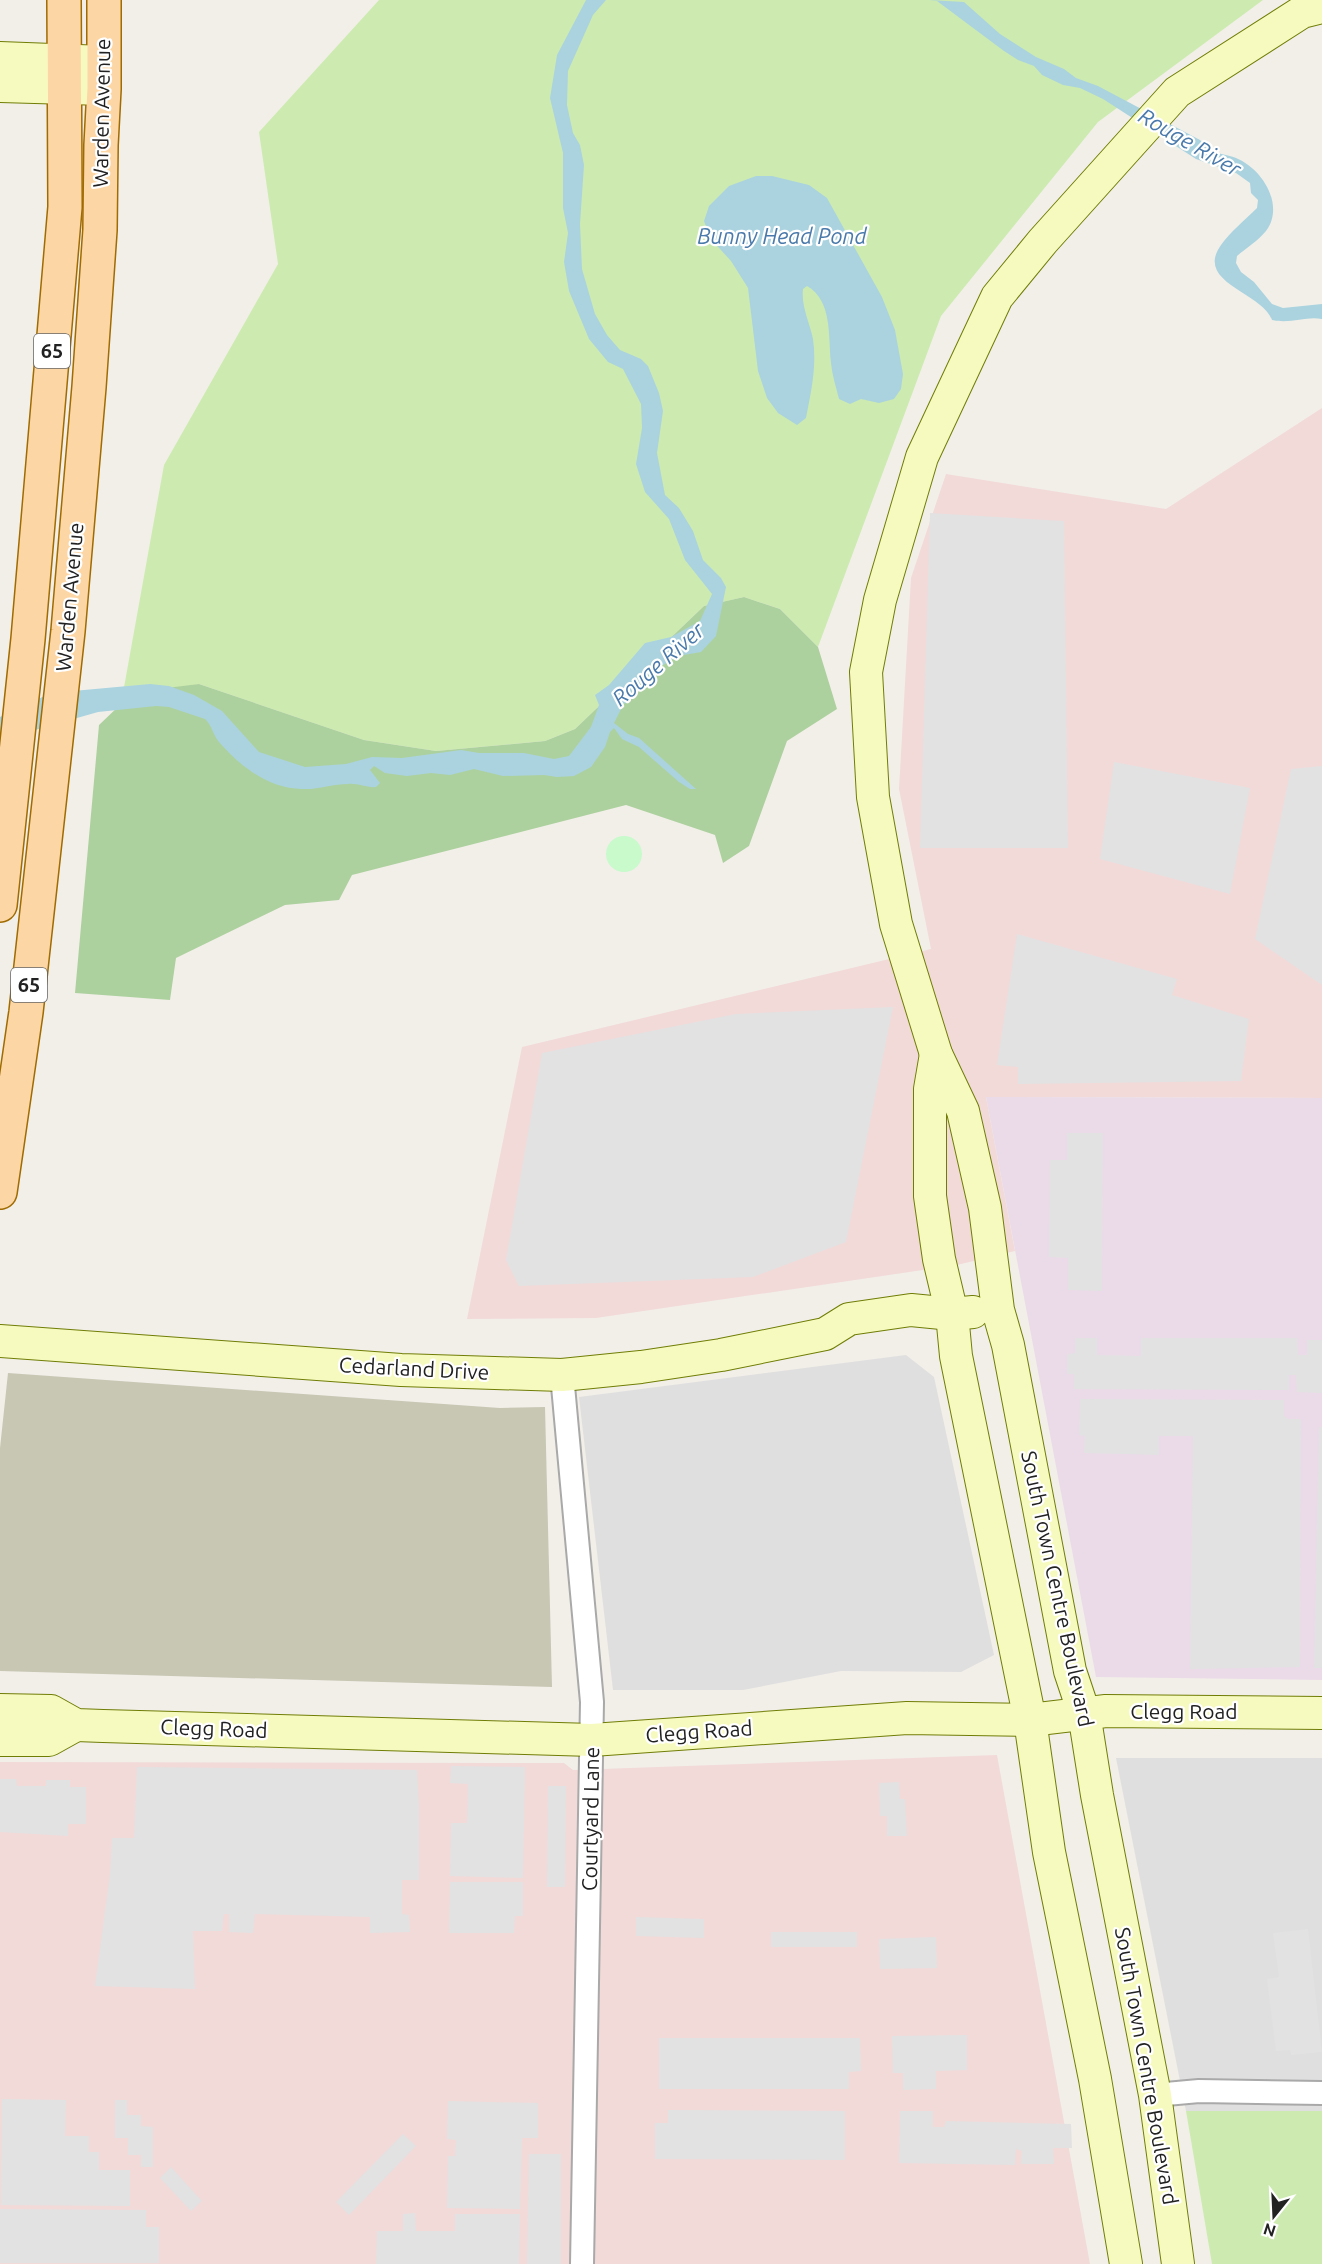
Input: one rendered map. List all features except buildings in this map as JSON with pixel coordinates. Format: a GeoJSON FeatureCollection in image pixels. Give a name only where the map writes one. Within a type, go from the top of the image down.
{"type":"FeatureCollection","features":[{"type":"Feature","properties":{"kind":"main road","name":"Warden Avenue"},"geometry":{"type":"LineString","coordinates":[[0,905],[28,639],[65,207],[64,0]]}},
{"type":"Feature","properties":{"kind":"main road","name":"Warden Avenue"},"geometry":{"type":"LineString","coordinates":[[0,1192],[26,1012],[68,631],[100,230],[104,0]]}},
{"type":"Feature","properties":{"kind":"street","name":"South Town Centre Boulevard"},"geometry":{"type":"LineString","coordinates":[[1178,2264],[1155,2096],[1097,1795],[1084,1713],[1070,1671],[1013,1369],[998,1310],[986,1219],[963,1111],[936,1054],[896,924],[873,797],[866,672],[880,600],[919,468],[940,416],[998,297],[1043,241],[1177,92],[1302,12],[1322,7]]}},
{"type":"Feature","properties":{"kind":"street"},"geometry":{"type":"LineString","coordinates":[[0,58],[64,74],[104,76]]}},
{"type":"Feature","properties":{"kind":"street"},"geometry":{"type":"LineString","coordinates":[[0,86],[64,74]]}},
{"type":"Feature","properties":{"kind":"street"},"geometry":{"type":"LineString","coordinates":[[936,1054],[930,1089],[930,1196],[939,1259],[952,1314],[956,1356],[1030,1720],[1049,1852],[1095,2079],[1126,2264]]}},
{"type":"Feature","properties":{"kind":"street"},"geometry":{"type":"LineString","coordinates":[[930,1164],[951,1155],[972,1154]]}},
{"type":"Feature","properties":{"kind":"street","name":"Cedarland Drive"},"geometry":{"type":"LineString","coordinates":[[0,1341],[401,1370],[562,1375],[641,1367],[721,1355],[825,1334],[849,1319],[911,1310],[952,1314],[998,1310]]}},
{"type":"Feature","properties":{"kind":"street","name":"Courtyard Lane"},"geometry":{"type":"LineString","coordinates":[[562,1375],[592,1702],[582,2264]]}},
{"type":"Feature","properties":{"kind":"street","name":"Clegg Road"},"geometry":{"type":"LineString","coordinates":[[0,1710],[51,1711],[76,1725],[592,1740],[907,1718],[1030,1720],[1084,1713],[1322,1713]]}},
{"type":"Feature","properties":{"kind":"street"},"geometry":{"type":"LineString","coordinates":[[0,1740],[49,1740],[76,1725]]}},
{"type":"Feature","properties":{"kind":"street"},"geometry":{"type":"LineString","coordinates":[[1155,2096],[1199,2091],[1322,2093]]}},
{"type":"Feature","properties":{"kind":"shaded area"},"geometry":{"type":"Polygon","coordinates":[[[1322,408],[1322,1098],[986,1097],[1015,1251],[957,1265],[596,1318],[467,1319],[522,1047],[931,949],[899,789],[911,578],[946,474],[1166,509],[1322,408]]]}},
{"type":"Feature","properties":{"kind":"shaded area"},"geometry":{"type":"Polygon","coordinates":[[[930,513],[1064,521],[1068,848],[920,848],[930,513]]]}},
{"type":"Feature","properties":{"kind":"shaded area"},"geometry":{"type":"Polygon","coordinates":[[[1114,762],[1250,788],[1230,894],[1100,859],[1114,762]]]}},
{"type":"Feature","properties":{"kind":"shaded area"},"geometry":{"type":"Polygon","coordinates":[[[1322,766],[1322,985],[1255,939],[1291,769],[1322,766]]]}},
{"type":"Feature","properties":{"kind":"shaded area"},"geometry":{"type":"Polygon","coordinates":[[[1017,934],[1177,979],[1172,995],[1249,1019],[1241,1081],[1018,1084],[1018,1067],[997,1065],[1017,934]]]}},
{"type":"Feature","properties":{"kind":"shaded area"},"geometry":{"type":"Polygon","coordinates":[[[893,1007],[846,1242],[753,1277],[519,1286],[506,1260],[542,1053],[736,1014],[893,1007]]]}},
{"type":"Feature","properties":{"kind":"shaded area"},"geometry":{"type":"Polygon","coordinates":[[[986,1097],[1322,1098],[1322,1680],[1096,1677],[986,1097]]]}},
{"type":"Feature","properties":{"kind":"shaded area"},"geometry":{"type":"Polygon","coordinates":[[[1067,1133],[1103,1133],[1102,1291],[1068,1290],[1068,1258],[1049,1257],[1050,1160],[1067,1160],[1067,1133]]]}},
{"type":"Feature","properties":{"kind":"shaded area"},"geometry":{"type":"Polygon","coordinates":[[[1075,1338],[1097,1338],[1097,1355],[1141,1356],[1141,1338],[1297,1338],[1298,1355],[1307,1355],[1307,1340],[1322,1340],[1322,1393],[1297,1392],[1296,1375],[1289,1375],[1289,1390],[1074,1389],[1074,1374],[1067,1374],[1067,1354],[1075,1353],[1075,1338]]]}},
{"type":"Feature","properties":{"kind":"shaded area"},"geometry":{"type":"Polygon","coordinates":[[[906,1355],[934,1377],[994,1655],[961,1672],[841,1671],[743,1690],[613,1690],[579,1397],[906,1355]]]}},
{"type":"Feature","properties":{"kind":"shaded area"},"geometry":{"type":"Polygon","coordinates":[[[8,1373],[500,1408],[545,1407],[552,1687],[0,1671],[0,1448],[8,1373]]]}},
{"type":"Feature","properties":{"kind":"shaded area"},"geometry":{"type":"Polygon","coordinates":[[[1080,1399],[1284,1400],[1284,1416],[1288,1419],[1301,1419],[1300,1667],[1190,1669],[1193,1436],[1159,1436],[1159,1455],[1084,1453],[1085,1436],[1079,1435],[1080,1399]]]}},
{"type":"Feature","properties":{"kind":"shaded area"},"geometry":{"type":"Polygon","coordinates":[[[1319,1427],[1322,1427],[1322,1668],[1314,1668],[1319,1427]]]}},
{"type":"Feature","properties":{"kind":"shaded area"},"geometry":{"type":"Polygon","coordinates":[[[997,1755],[1090,2264],[0,2264],[0,1762],[564,1763],[573,1770],[997,1755]]]}},
{"type":"Feature","properties":{"kind":"shaded area"},"geometry":{"type":"Polygon","coordinates":[[[1116,1758],[1322,1758],[1322,2111],[1186,2111],[1116,1758]]]}},
{"type":"Feature","properties":{"kind":"shaded area"},"geometry":{"type":"Polygon","coordinates":[[[451,1766],[525,1767],[523,1878],[450,1876],[451,1823],[467,1823],[468,1784],[450,1783],[451,1766]]]}},
{"type":"Feature","properties":{"kind":"shaded area"},"geometry":{"type":"Polygon","coordinates":[[[137,1767],[417,1770],[419,1880],[402,1880],[402,1914],[409,1915],[410,1932],[370,1933],[370,1917],[255,1914],[253,1933],[229,1932],[229,1914],[224,1914],[222,1931],[193,1931],[195,1989],[95,1986],[110,1874],[112,1838],[134,1838],[137,1767]]]}},
{"type":"Feature","properties":{"kind":"shaded area"},"geometry":{"type":"Polygon","coordinates":[[[0,1779],[16,1779],[17,1786],[46,1786],[46,1780],[70,1780],[70,1787],[86,1787],[86,1824],[68,1824],[68,1836],[0,1832],[0,1779]]]}},
{"type":"Feature","properties":{"kind":"shaded area"},"geometry":{"type":"Polygon","coordinates":[[[899,1782],[900,1799],[905,1799],[907,1836],[887,1836],[887,1816],[880,1816],[879,1783],[899,1782]]]}},
{"type":"Feature","properties":{"kind":"shaded area"},"geometry":{"type":"Polygon","coordinates":[[[548,1786],[566,1786],[565,1887],[547,1887],[548,1786]]]}},
{"type":"Feature","properties":{"kind":"shaded area"},"geometry":{"type":"Polygon","coordinates":[[[450,1882],[523,1882],[523,1916],[515,1916],[514,1933],[449,1933],[450,1882]]]}},
{"type":"Feature","properties":{"kind":"shaded area"},"geometry":{"type":"Polygon","coordinates":[[[636,1917],[704,1919],[704,1938],[636,1936],[636,1917]]]}},
{"type":"Feature","properties":{"kind":"shaded area"},"geometry":{"type":"Polygon","coordinates":[[[1308,1929],[1322,2052],[1291,2055],[1290,2050],[1276,2051],[1267,1979],[1279,1977],[1273,1933],[1308,1929]]]}},
{"type":"Feature","properties":{"kind":"shaded area"},"geometry":{"type":"Polygon","coordinates":[[[771,1932],[857,1932],[857,1947],[771,1947],[771,1932]]]}},
{"type":"Feature","properties":{"kind":"shaded area"},"geometry":{"type":"Polygon","coordinates":[[[936,1937],[937,1968],[880,1969],[879,1939],[936,1937]]]}},
{"type":"Feature","properties":{"kind":"shaded area"},"geometry":{"type":"Polygon","coordinates":[[[967,2035],[967,2070],[936,2071],[936,2089],[903,2090],[903,2073],[893,2073],[892,2036],[967,2035]]]}},
{"type":"Feature","properties":{"kind":"shaded area"},"geometry":{"type":"Polygon","coordinates":[[[659,2038],[860,2038],[861,2071],[849,2072],[849,2089],[659,2089],[659,2038]]]}},
{"type":"Feature","properties":{"kind":"shaded area"},"geometry":{"type":"Polygon","coordinates":[[[2,2099],[66,2100],[65,2136],[89,2136],[89,2152],[99,2152],[99,2170],[130,2170],[130,2206],[1,2205],[2,2099]]]}},
{"type":"Feature","properties":{"kind":"shaded area"},"geometry":{"type":"Polygon","coordinates":[[[115,2100],[127,2100],[127,2115],[141,2115],[141,2126],[153,2127],[153,2167],[141,2167],[141,2155],[128,2155],[128,2138],[115,2138],[115,2100]]]}},
{"type":"Feature","properties":{"kind":"shaded area"},"geometry":{"type":"Polygon","coordinates":[[[448,2101],[538,2103],[538,2138],[522,2138],[520,2209],[447,2208],[448,2156],[455,2156],[456,2140],[447,2139],[448,2101]]]}},
{"type":"Feature","properties":{"kind":"shaded area"},"geometry":{"type":"Polygon","coordinates":[[[668,2110],[845,2111],[845,2160],[655,2159],[655,2123],[668,2123],[668,2110]]]}},
{"type":"Feature","properties":{"kind":"shaded area"},"geometry":{"type":"Polygon","coordinates":[[[900,2111],[933,2111],[933,2127],[944,2127],[946,2121],[1071,2124],[1072,2148],[1053,2148],[1054,2164],[1021,2164],[1022,2151],[1016,2149],[1015,2165],[899,2163],[900,2111]]]}},
{"type":"Feature","properties":{"kind":"shaded area"},"geometry":{"type":"Polygon","coordinates":[[[403,2134],[416,2146],[349,2215],[336,2202],[403,2134]]]}},
{"type":"Feature","properties":{"kind":"shaded area"},"geometry":{"type":"Polygon","coordinates":[[[529,2154],[561,2154],[561,2264],[527,2264],[529,2154]]]}},
{"type":"Feature","properties":{"kind":"shaded area"},"geometry":{"type":"Polygon","coordinates":[[[171,2167],[202,2201],[191,2211],[160,2178],[171,2167]]]}},
{"type":"Feature","properties":{"kind":"shaded area"},"geometry":{"type":"Polygon","coordinates":[[[0,2209],[146,2210],[146,2227],[159,2227],[159,2263],[0,2263],[0,2209]]]}},
{"type":"Feature","properties":{"kind":"shaded area"},"geometry":{"type":"Polygon","coordinates":[[[415,2213],[416,2231],[455,2231],[455,2214],[520,2214],[519,2264],[376,2264],[377,2231],[403,2231],[403,2214],[415,2213]]]}},
{"type":"Feature","properties":{"kind":"green space"},"geometry":{"type":"Polygon","coordinates":[[[379,0],[1263,0],[1098,122],[941,316],[818,647],[780,609],[744,597],[704,606],[575,729],[545,741],[436,751],[364,740],[199,684],[121,704],[164,465],[278,264],[259,132],[379,0]]]}},
{"type":"Feature","properties":{"kind":"green space"},"geometry":{"type":"Polygon","coordinates":[[[744,597],[780,609],[818,647],[837,709],[787,741],[749,846],[723,863],[715,835],[626,805],[352,875],[339,900],[285,905],[176,958],[170,1000],[75,993],[99,725],[121,704],[158,689],[199,684],[364,740],[436,751],[545,741],[575,729],[704,606],[744,597]]]}},
{"type":"Feature","properties":{"kind":"green space"},"geometry":{"type":"Polygon","coordinates":[[[624,836],[637,841],[642,854],[637,867],[624,872],[611,867],[606,854],[611,841],[624,836]]]}},
{"type":"Feature","properties":{"kind":"green space"},"geometry":{"type":"Polygon","coordinates":[[[1186,2111],[1322,2111],[1322,2264],[1212,2264],[1186,2111]]]}},
{"type":"Feature","properties":{"kind":"water","name":"Rouge River"},"geometry":{"type":"Polygon","coordinates":[[[586,0],[606,0],[593,15],[568,71],[567,105],[573,133],[580,145],[584,165],[580,224],[582,269],[595,314],[607,335],[620,350],[641,359],[648,366],[659,393],[663,411],[657,453],[665,495],[679,508],[693,531],[703,560],[721,578],[726,587],[716,636],[701,652],[678,656],[642,681],[622,707],[614,723],[628,734],[639,738],[696,789],[690,789],[679,782],[639,747],[622,739],[614,728],[610,732],[605,747],[591,767],[574,776],[503,776],[474,769],[450,775],[431,773],[407,776],[385,773],[374,766],[370,770],[380,783],[376,787],[352,784],[308,789],[278,785],[256,774],[236,760],[219,742],[205,719],[169,707],[156,706],[98,712],[0,740],[0,717],[51,693],[150,684],[169,686],[194,695],[222,711],[259,752],[305,767],[346,764],[372,757],[402,758],[461,750],[479,753],[524,753],[554,759],[569,756],[591,727],[599,705],[595,695],[609,685],[645,643],[671,637],[700,621],[712,594],[685,560],[669,519],[645,492],[636,464],[642,428],[641,404],[623,369],[608,362],[589,339],[569,291],[564,262],[568,233],[563,208],[563,153],[550,98],[557,55],[586,0]]]}},
{"type":"Feature","properties":{"kind":"water","name":"Rouge River"},"geometry":{"type":"Polygon","coordinates":[[[929,0],[964,2],[1000,34],[1036,57],[1064,69],[1076,78],[1098,86],[1200,140],[1214,151],[1246,163],[1262,179],[1268,189],[1273,211],[1266,231],[1237,256],[1236,263],[1241,272],[1254,282],[1272,304],[1283,308],[1322,304],[1322,319],[1272,320],[1266,310],[1223,278],[1216,269],[1215,258],[1221,245],[1257,208],[1258,200],[1251,193],[1250,183],[1236,173],[1196,159],[1103,99],[1080,88],[1063,85],[1042,75],[1034,66],[1004,51],[937,1],[929,0]]]}},
{"type":"Feature","properties":{"kind":"water","name":"Bunny Head Pond"},"geometry":{"type":"Polygon","coordinates":[[[756,176],[772,176],[809,185],[827,198],[882,297],[895,330],[903,374],[901,389],[894,399],[879,403],[861,399],[850,404],[839,399],[833,376],[828,320],[821,301],[807,286],[803,289],[803,302],[813,339],[814,359],[806,418],[797,425],[778,413],[767,398],[758,371],[748,288],[731,261],[710,238],[704,221],[709,206],[729,186],[756,176]]]}}]}
